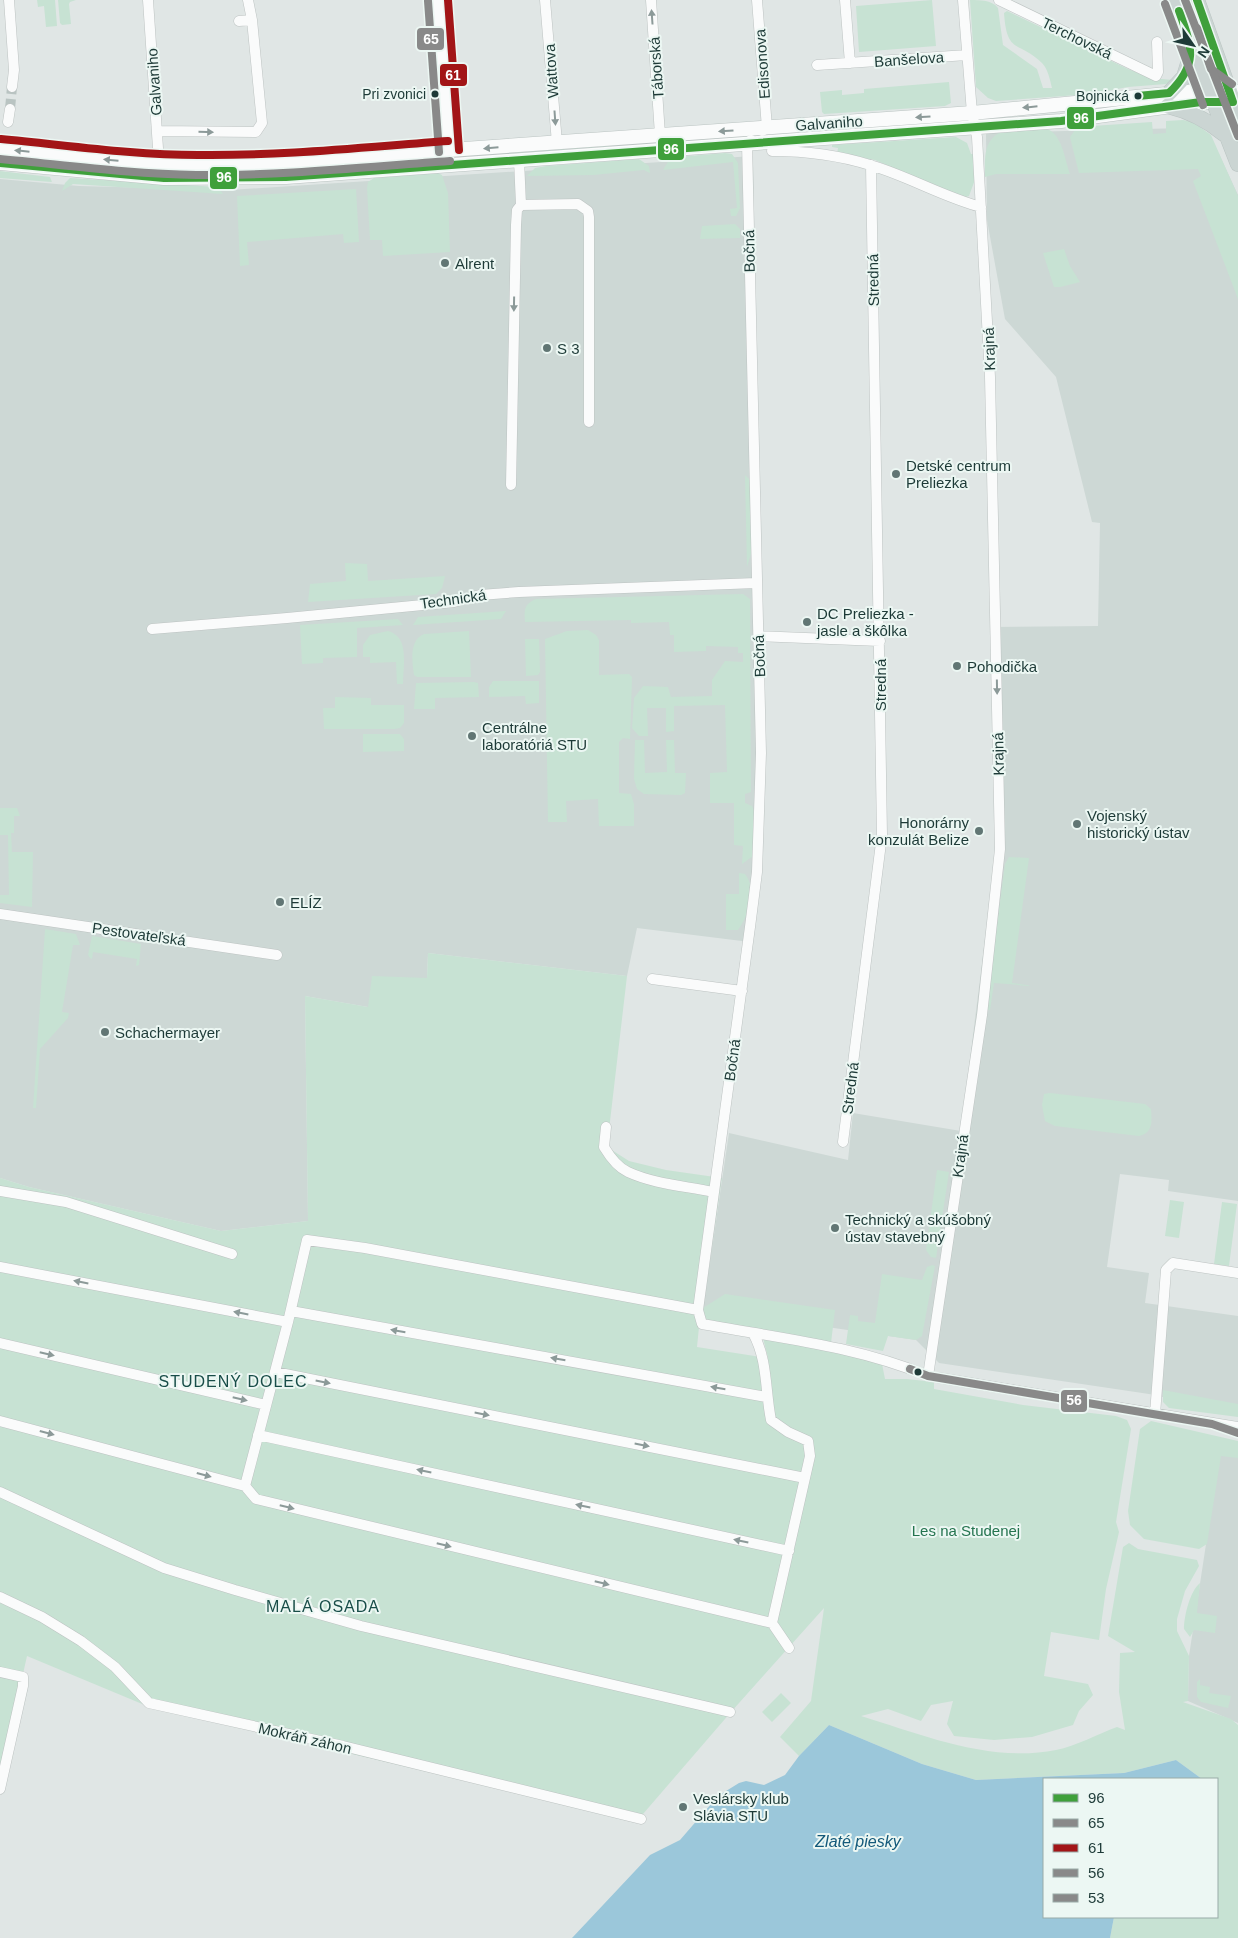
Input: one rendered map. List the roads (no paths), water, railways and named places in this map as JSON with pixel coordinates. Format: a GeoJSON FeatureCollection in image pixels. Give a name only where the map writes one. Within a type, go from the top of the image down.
{"type":"FeatureCollection","features":[{"type":"Feature","properties":{"kind":"main road"},"geometry":{"type":"LineString","coordinates":[[438,0],[449,151],[440,166]]}},
{"type":"Feature","properties":{"kind":"main road"},"geometry":{"type":"LineString","coordinates":[[1174,0],[1192,51],[1238,164]]}},
{"type":"Feature","properties":{"kind":"main road"},"geometry":{"type":"LineString","coordinates":[[1197,0],[1235,101]]}},
{"type":"Feature","properties":{"kind":"main road"},"geometry":{"type":"LineString","coordinates":[[1192,51],[1184,78],[1168,100],[1202,118],[1225,135]]}},
{"type":"Feature","properties":{"kind":"main road"},"geometry":{"type":"LineString","coordinates":[[1220,64],[1238,76]]}},
{"type":"Feature","properties":{"kind":"main road","name":"Galvaniho"},"geometry":{"type":"LineString","coordinates":[[0,149],[160,163],[251,164],[767,128],[973,120],[1061,121],[1168,100],[1210,96],[1235,101]]}},
{"type":"Feature","properties":{"kind":"main road","name":"Galvaniho"},"geometry":{"type":"LineString","coordinates":[[0,163],[113,174],[195,179],[286,176],[747,143],[973,120]]}},
{"type":"Feature","properties":{"kind":"street"},"geometry":{"type":"LineString","coordinates":[[9,0],[14,70],[12,86]]}},
{"type":"Feature","properties":{"kind":"street","name":"Galvaniho"},"geometry":{"type":"LineString","coordinates":[[148,0],[160,163]]}},
{"type":"Feature","properties":{"kind":"street"},"geometry":{"type":"LineString","coordinates":[[157,131],[256,132],[262,123],[252,20],[248,0]]}},
{"type":"Feature","properties":{"kind":"street","name":"Wattova"},"geometry":{"type":"LineString","coordinates":[[545,0],[557,143]]}},
{"type":"Feature","properties":{"kind":"street","name":"Táborská"},"geometry":{"type":"LineString","coordinates":[[651,0],[660,135]]}},
{"type":"Feature","properties":{"kind":"street","name":"Edisonova"},"geometry":{"type":"LineString","coordinates":[[758,0],[767,128]]}},
{"type":"Feature","properties":{"kind":"street"},"geometry":{"type":"LineString","coordinates":[[845,0],[850,63]]}},
{"type":"Feature","properties":{"kind":"street"},"geometry":{"type":"LineString","coordinates":[[963,0],[973,120]]}},
{"type":"Feature","properties":{"kind":"street","name":"Terchovská"},"geometry":{"type":"LineString","coordinates":[[1003,0],[1156,76],[1158,72],[1157,42]]}},
{"type":"Feature","properties":{"kind":"street"},"geometry":{"type":"LineString","coordinates":[[239,21],[252,20]]}},
{"type":"Feature","properties":{"kind":"street","name":"Banšelova"},"geometry":{"type":"LineString","coordinates":[[817,65],[967,55]]}},
{"type":"Feature","properties":{"kind":"street"},"geometry":{"type":"LineString","coordinates":[[8,122],[10,109]]}},
{"type":"Feature","properties":{"kind":"street","name":"Krajná"},"geometry":{"type":"LineString","coordinates":[[928,1376],[982,1015],[1000,849],[990,359],[981,207],[973,120]]}},
{"type":"Feature","properties":{"kind":"street"},"geometry":{"type":"LineString","coordinates":[[747,143],[767,128]]}},
{"type":"Feature","properties":{"kind":"street","name":"Bočná"},"geometry":{"type":"LineString","coordinates":[[747,143],[756,583],[761,721],[757,872],[698,1310],[702,1324],[753,1333]]}},
{"type":"Feature","properties":{"kind":"street","name":"Galvaniho"},"geometry":{"type":"LineString","coordinates":[[772,151],[807,151],[871,165],[962,202],[981,207]]}},
{"type":"Feature","properties":{"kind":"street"},"geometry":{"type":"LineString","coordinates":[[511,485],[515,255],[517,210],[521,205],[519,160]]}},
{"type":"Feature","properties":{"kind":"street","name":"Stredná"},"geometry":{"type":"LineString","coordinates":[[843,1142],[882,835],[871,165]]}},
{"type":"Feature","properties":{"kind":"street"},"geometry":{"type":"LineString","coordinates":[[521,205],[578,204],[588,211],[589,422]]}},
{"type":"Feature","properties":{"kind":"street","name":"Technická"},"geometry":{"type":"LineString","coordinates":[[152,629],[454,602],[480,595],[519,592],[756,583]]}},
{"type":"Feature","properties":{"kind":"street"},"geometry":{"type":"LineString","coordinates":[[758,636],[880,641]]}},
{"type":"Feature","properties":{"kind":"street","name":"Pestovateľská"},"geometry":{"type":"LineString","coordinates":[[0,914],[277,956]]}},
{"type":"Feature","properties":{"kind":"street"},"geometry":{"type":"LineString","coordinates":[[652,979],[742,991]]}},
{"type":"Feature","properties":{"kind":"street"},"geometry":{"type":"LineString","coordinates":[[606,1127],[604,1147],[613,1160],[627,1172],[659,1181],[713,1192]]}},
{"type":"Feature","properties":{"kind":"street"},"geometry":{"type":"LineString","coordinates":[[0,1191],[66,1202],[232,1254]]}},
{"type":"Feature","properties":{"kind":"street"},"geometry":{"type":"LineString","coordinates":[[245,1486],[291,1311],[307,1240],[365,1248],[698,1310]]}},
{"type":"Feature","properties":{"kind":"street"},"geometry":{"type":"LineString","coordinates":[[1155,1414],[1166,1270],[1172,1263],[1238,1273]]}},
{"type":"Feature","properties":{"kind":"street"},"geometry":{"type":"LineString","coordinates":[[0,1267],[288,1322]]}},
{"type":"Feature","properties":{"kind":"street"},"geometry":{"type":"LineString","coordinates":[[291,1311],[766,1397]]}},
{"type":"Feature","properties":{"kind":"street"},"geometry":{"type":"LineString","coordinates":[[753,1333],[851,1350],[897,1363],[928,1376],[1238,1427]]}},
{"type":"Feature","properties":{"kind":"street"},"geometry":{"type":"LineString","coordinates":[[753,1333],[761,1347],[766,1397],[771,1420],[788,1432],[808,1441],[810,1456],[772,1623]]}},
{"type":"Feature","properties":{"kind":"street"},"geometry":{"type":"LineString","coordinates":[[0,1342],[266,1405]]}},
{"type":"Feature","properties":{"kind":"street"},"geometry":{"type":"LineString","coordinates":[[275,1372],[804,1478]]}},
{"type":"Feature","properties":{"kind":"street"},"geometry":{"type":"LineString","coordinates":[[0,1421],[245,1486],[256,1499],[772,1623],[789,1648]]}},
{"type":"Feature","properties":{"kind":"street"},"geometry":{"type":"LineString","coordinates":[[1212,1424],[1238,1433]]}},
{"type":"Feature","properties":{"kind":"street"},"geometry":{"type":"LineString","coordinates":[[258,1435],[789,1551]]}},
{"type":"Feature","properties":{"kind":"street"},"geometry":{"type":"LineString","coordinates":[[0,1492],[164,1568],[226,1587],[361,1626],[730,1712]]}},
{"type":"Feature","properties":{"kind":"street","name":"Mokráň záhon"},"geometry":{"type":"LineString","coordinates":[[0,1597],[42,1617],[81,1641],[115,1667],[149,1704],[343,1746],[641,1819]]}},
{"type":"Feature","properties":{"kind":"street"},"geometry":{"type":"LineString","coordinates":[[0,1672],[23,1678],[23,1686],[0,1788]]}},
{"type":"Feature","properties":{"kind":"water","name":"Zlaté piesky"},"geometry":{"type":"Polygon","coordinates":[[[829,1725],[922,1764],[976,1780],[1124,1773],[1176,1760],[1201,1778],[1043,1778],[1043,1918],[1114,1918],[1110,1938],[572,1938],[650,1855],[680,1840],[718,1796],[739,1783],[746,1781],[764,1785],[785,1775],[799,1756],[829,1725]]]}},
{"type":"Feature","properties":{"kind":"tunnel"},"geometry":{"type":"LineString","coordinates":[[10,109],[12,87]]}},
{"type":"Feature","properties":{"kind":"place","name":"Pri zvonici"},"geometry":{"type":"Point","coordinates":[435,94]}},
{"type":"Feature","properties":{"kind":"place","name":"Bojnická"},"geometry":{"type":"Point","coordinates":[1138,96]}},
{"type":"Feature","properties":{"kind":"place","name":"Alrent"},"geometry":{"type":"Point","coordinates":[445,263]}},
{"type":"Feature","properties":{"kind":"place","name":"S 3"},"geometry":{"type":"Point","coordinates":[547,348]}},
{"type":"Feature","properties":{"kind":"place","name":"Detské centrum Preliezka"},"geometry":{"type":"Point","coordinates":[896,474]}},
{"type":"Feature","properties":{"kind":"place","name":"DC Preliezka - jasle a škôlka"},"geometry":{"type":"Point","coordinates":[807,622]}},
{"type":"Feature","properties":{"kind":"place","name":"Pohodička"},"geometry":{"type":"Point","coordinates":[957,666]}},
{"type":"Feature","properties":{"kind":"place","name":"Centrálne laboratóriá STU"},"geometry":{"type":"Point","coordinates":[472,736]}},
{"type":"Feature","properties":{"kind":"place","name":"Vojenský historický ústav"},"geometry":{"type":"Point","coordinates":[1077,824]}},
{"type":"Feature","properties":{"kind":"place","name":"Honorárny konzulát Belize"},"geometry":{"type":"Point","coordinates":[979,831]}},
{"type":"Feature","properties":{"kind":"place","name":"ELÍZ"},"geometry":{"type":"Point","coordinates":[280,902]}},
{"type":"Feature","properties":{"kind":"place","name":"Schachermayer"},"geometry":{"type":"Point","coordinates":[105,1032]}},
{"type":"Feature","properties":{"kind":"place","name":"Technický a skúšobný ústav stavebný"},"geometry":{"type":"Point","coordinates":[835,1228]}},
{"type":"Feature","properties":{"kind":"place","name":"Veslársky klub Slávia STU"},"geometry":{"type":"Point","coordinates":[683,1807]}},
{"type":"Feature","properties":{"kind":"district","name":"STUDENÝ DOLEC"},"geometry":{"type":"Point","coordinates":[233,1381]}},
{"type":"Feature","properties":{"kind":"district","name":"MALÁ OSADA"},"geometry":{"type":"Point","coordinates":[323,1606]}},
{"type":"Feature","properties":{"kind":"park label","name":"Les na Studenej"},"geometry":{"type":"Point","coordinates":[966,1530]}}]}
